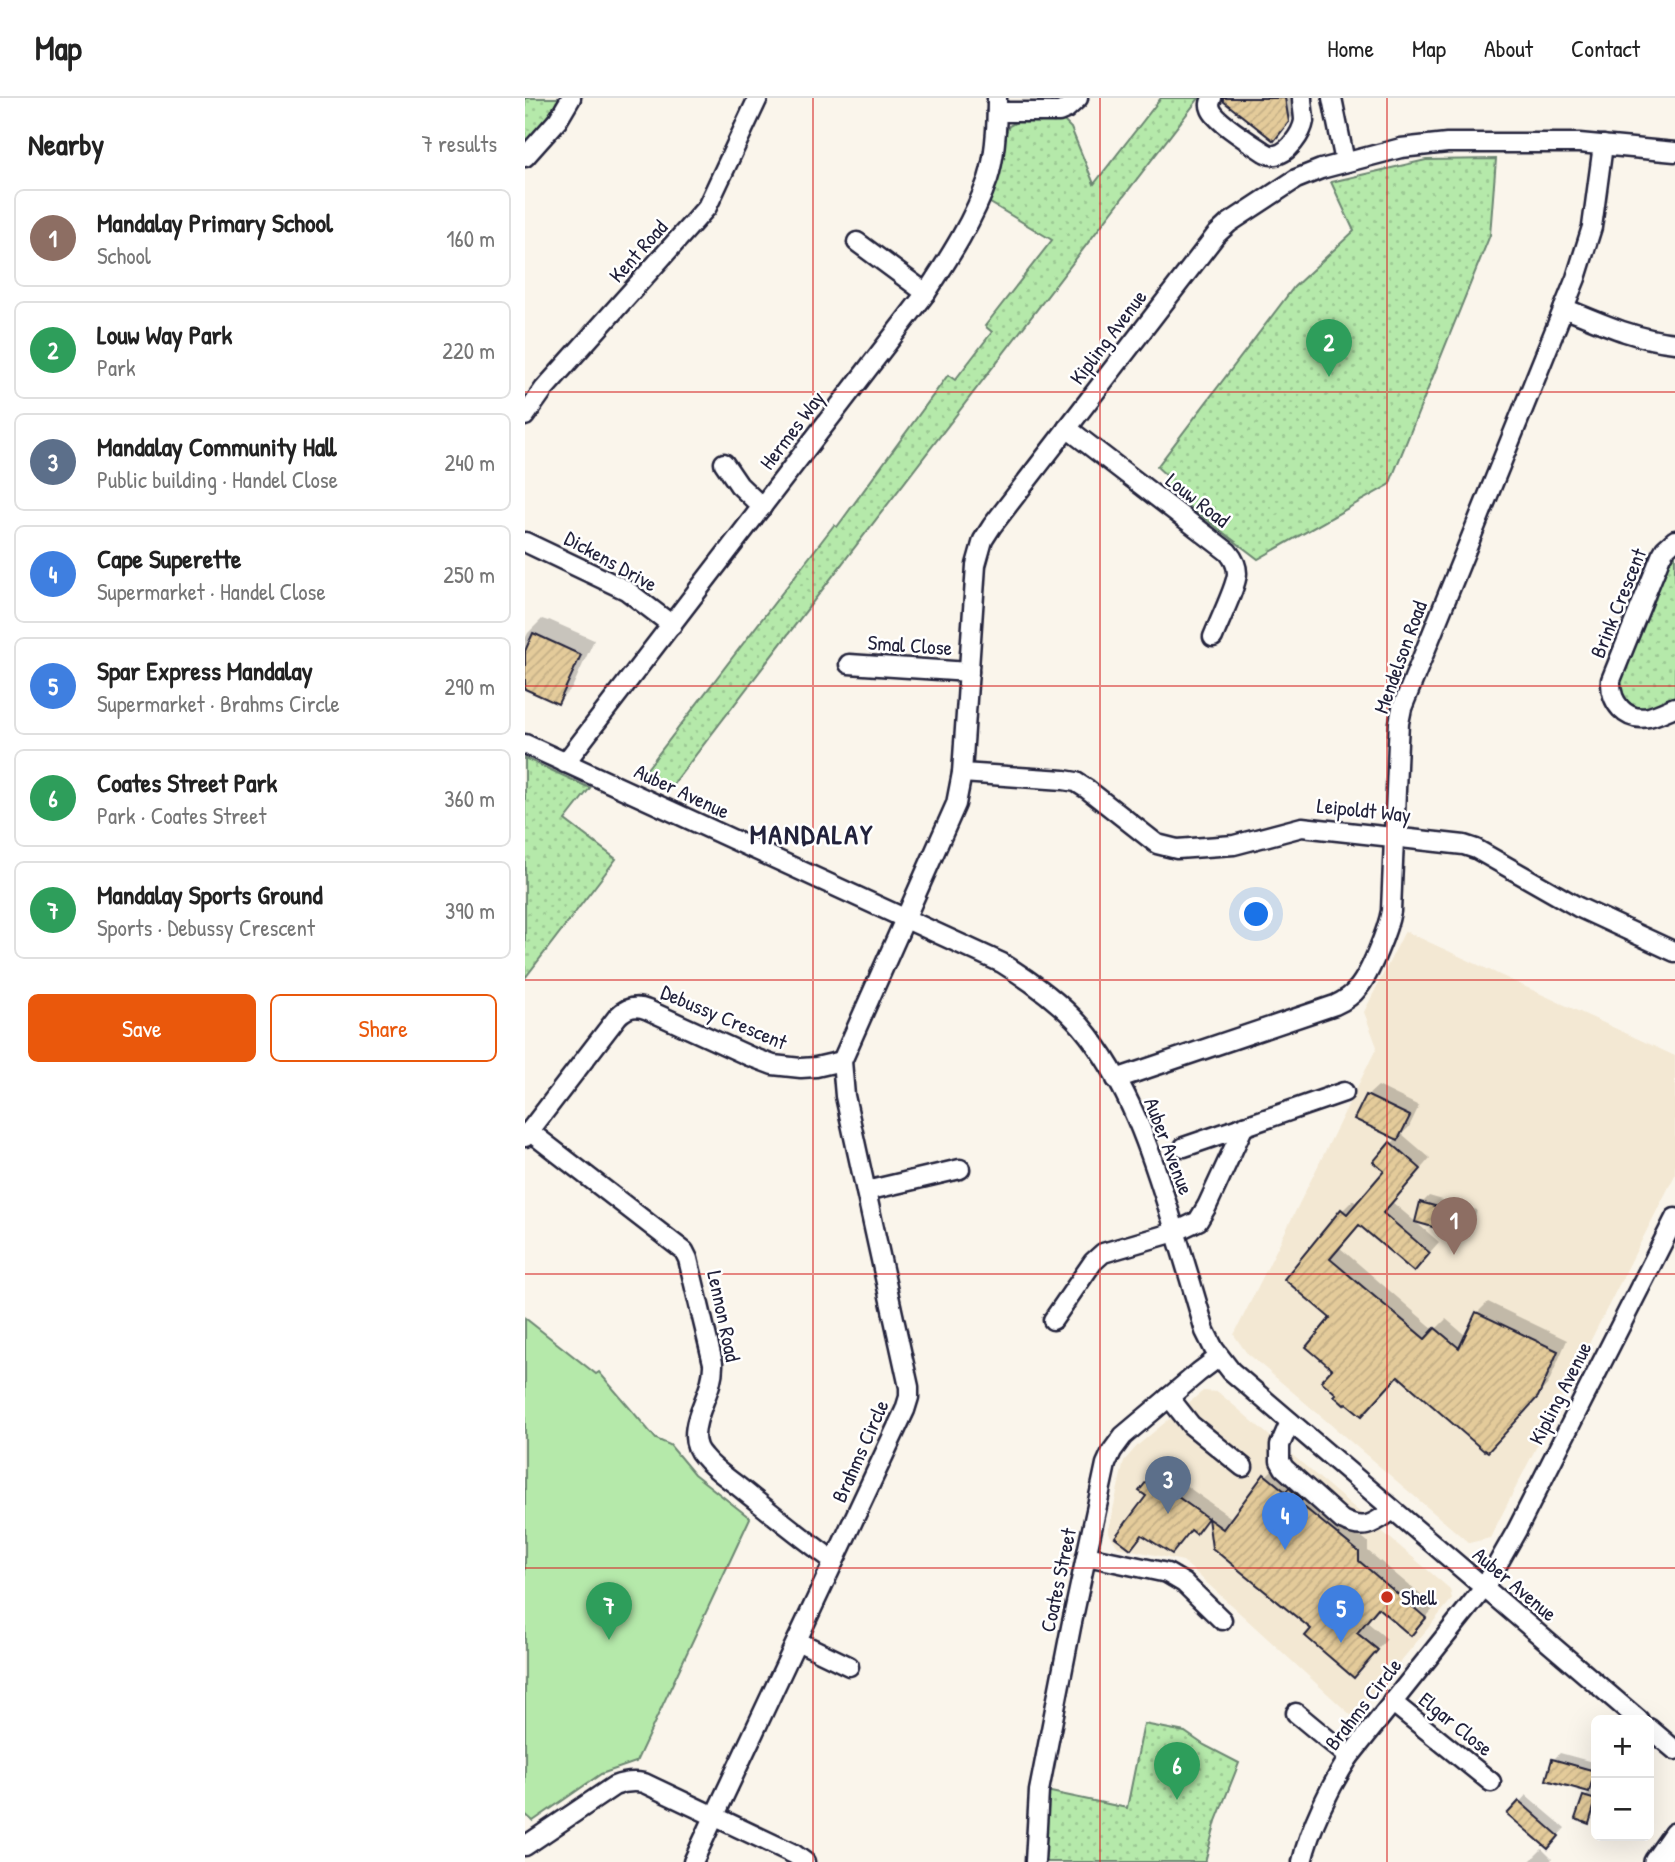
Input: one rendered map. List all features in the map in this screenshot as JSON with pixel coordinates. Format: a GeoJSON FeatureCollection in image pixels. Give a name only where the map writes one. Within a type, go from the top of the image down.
{"type":"FeatureCollection","features":[{"type":"Feature","properties":{"kind":"main road"},"geometry":{"type":"LineString","coordinates":[[1657,1862],[1675,1835]]}},
{"type":"Feature","properties":{"kind":"street"},"geometry":{"type":"LineString","coordinates":[[525,157],[558,120],[571,98]]}},
{"type":"Feature","properties":{"kind":"street","name":"Kent Road"},"geometry":{"type":"LineString","coordinates":[[525,416],[544,389],[708,207],[758,98]]}},
{"type":"Feature","properties":{"kind":"street"},"geometry":{"type":"LineString","coordinates":[[997,105],[1059,112],[1078,98]]}},
{"type":"Feature","properties":{"kind":"street"},"geometry":{"type":"LineString","coordinates":[[1212,98],[1211,111],[1217,119],[1271,155],[1286,149],[1301,131],[1304,123],[1302,98]]}},
{"type":"Feature","properties":{"kind":"street"},"geometry":{"type":"LineString","coordinates":[[1332,98],[1345,162]]}},
{"type":"Feature","properties":{"kind":"street","name":"Hermes Way"},"geometry":{"type":"LineString","coordinates":[[565,763],[926,293],[957,243],[988,178],[993,156],[997,105]]}},
{"type":"Feature","properties":{"kind":"street","name":"Kipling Avenue"},"geometry":{"type":"LineString","coordinates":[[904,918],[956,804],[962,773],[976,565],[983,540],[1216,235],[1271,195],[1306,175],[1401,148],[1447,143],[1579,143],[1675,152]]}},
{"type":"Feature","properties":{"kind":"street","name":"Mendelson Road"},"geometry":{"type":"LineString","coordinates":[[1117,1079],[1335,1005],[1350,997],[1363,981],[1389,925],[1402,708],[1584,256],[1592,228],[1603,145]]}},
{"type":"Feature","properties":{"kind":"street"},"geometry":{"type":"LineString","coordinates":[[1286,149],[1306,175]]}},
{"type":"Feature","properties":{"kind":"street"},"geometry":{"type":"LineString","coordinates":[[857,242],[926,293]]}},
{"type":"Feature","properties":{"kind":"street"},"geometry":{"type":"LineString","coordinates":[[1564,308],[1641,338],[1675,343]]}},
{"type":"Feature","properties":{"kind":"street","name":"Louw Road"},"geometry":{"type":"LineString","coordinates":[[1067,428],[1233,558],[1237,578],[1213,637]]}},
{"type":"Feature","properties":{"kind":"street"},"geometry":{"type":"LineString","coordinates":[[724,463],[739,485],[762,507]]}},
{"type":"Feature","properties":{"kind":"street","name":"Brink Crescent"},"geometry":{"type":"LineString","coordinates":[[1675,540],[1665,548],[1661,556],[1611,680],[1611,688],[1616,704],[1637,718],[1654,716],[1675,707]]}},
{"type":"Feature","properties":{"kind":"street","name":"Dickens Drive"},"geometry":{"type":"LineString","coordinates":[[525,542],[626,590],[672,625]]}},
{"type":"Feature","properties":{"kind":"street","name":"Smal Close"},"geometry":{"type":"LineString","coordinates":[[849,664],[969,672]]}},
{"type":"Feature","properties":{"kind":"street","name":"Auber Avenue"},"geometry":{"type":"LineString","coordinates":[[525,744],[1002,963],[1043,991],[1081,1027],[1117,1079],[1136,1115],[1153,1158],[1205,1331],[1219,1357],[1231,1371],[1290,1422],[1633,1715]]}},
{"type":"Feature","properties":{"kind":"street","name":"Leipoldt Way"},"geometry":{"type":"LineString","coordinates":[[962,773],[1076,782],[1157,844],[1177,849],[1234,845],[1302,827],[1470,846],[1578,907],[1675,952]]}},
{"type":"Feature","properties":{"kind":"street","name":"Brahms Circle"},"geometry":{"type":"LineString","coordinates":[[693,1862],[905,1410],[909,1396],[845,1097],[842,1061],[904,918]]}},
{"type":"Feature","properties":{"kind":"street","name":"Debussy Crescent"},"geometry":{"type":"LineString","coordinates":[[527,1134],[618,1016],[632,1007],[643,1007],[773,1065],[801,1068],[842,1061]]}},
{"type":"Feature","properties":{"kind":"street"},"geometry":{"type":"LineString","coordinates":[[1184,1147],[1344,1092]]}},
{"type":"Feature","properties":{"kind":"street"},"geometry":{"type":"LineString","coordinates":[[1053,1320],[1093,1262],[1103,1253],[1175,1232],[1201,1218],[1244,1126]]}},
{"type":"Feature","properties":{"kind":"street","name":"Lennon Road"},"geometry":{"type":"LineString","coordinates":[[527,1134],[684,1251],[713,1363],[713,1381],[695,1433],[698,1449],[712,1465],[834,1561]]}},
{"type":"Feature","properties":{"kind":"street"},"geometry":{"type":"LineString","coordinates":[[866,1191],[960,1169]]}},
{"type":"Feature","properties":{"kind":"street","name":"Kipling Avenue"},"geometry":{"type":"LineString","coordinates":[[1485,1588],[1675,1218]]}},
{"type":"Feature","properties":{"kind":"street","name":"Coates Street"},"geometry":{"type":"LineString","coordinates":[[1035,1862],[1039,1791],[1106,1464],[1123,1436],[1219,1357]]}},
{"type":"Feature","properties":{"kind":"street"},"geometry":{"type":"LineString","coordinates":[[1169,1397],[1191,1425],[1244,1467]]}},
{"type":"Feature","properties":{"kind":"street"},"geometry":{"type":"LineString","coordinates":[[1290,1422],[1279,1452],[1284,1468],[1291,1477],[1350,1524],[1358,1526],[1374,1523],[1393,1510]]}},
{"type":"Feature","properties":{"kind":"street"},"geometry":{"type":"LineString","coordinates":[[1087,1556],[1167,1573],[1184,1583],[1222,1620]]}},
{"type":"Feature","properties":{"kind":"street","name":"Brahms Circle"},"geometry":{"type":"LineString","coordinates":[[1302,1862],[1320,1813],[1349,1757],[1485,1588]]}},
{"type":"Feature","properties":{"kind":"street"},"geometry":{"type":"LineString","coordinates":[[797,1641],[849,1666]]}},
{"type":"Feature","properties":{"kind":"street","name":"Elgar Close"},"geometry":{"type":"LineString","coordinates":[[1392,1702],[1491,1782]]}},
{"type":"Feature","properties":{"kind":"street"},"geometry":{"type":"LineString","coordinates":[[1296,1713],[1349,1757]]}},
{"type":"Feature","properties":{"kind":"street"},"geometry":{"type":"LineString","coordinates":[[1654,1732],[1675,1750]]}},
{"type":"Feature","properties":{"kind":"street"},"geometry":{"type":"LineString","coordinates":[[525,1846],[614,1786],[628,1782],[644,1783],[794,1854],[805,1862]]}},
{"type":"Feature","properties":{"kind":"shaded area"},"geometry":{"type":"Polygon","coordinates":[[[1405,931],[1675,1056],[1675,1175],[1490,1538],[1469,1543],[1246,1352],[1234,1335],[1377,1047],[1364,1012],[1405,931]]]}},
{"type":"Feature","properties":{"kind":"shaded area"},"geometry":{"type":"Polygon","coordinates":[[[1203,1391],[1218,1392],[1450,1589],[1452,1599],[1354,1718],[1183,1561],[1118,1547],[1108,1532],[1124,1461],[1138,1445],[1203,1391]]]}},
{"type":"Feature","properties":{"kind":"green space"},"geometry":{"type":"Polygon","coordinates":[[[525,98],[560,98],[525,144],[525,98]]]}},
{"type":"Feature","properties":{"kind":"green space"},"geometry":{"type":"Polygon","coordinates":[[[1161,98],[1199,98],[668,791],[640,778],[834,525],[837,527],[948,375],[955,380],[992,332],[985,326],[1052,240],[987,201],[1003,138],[1009,126],[1020,120],[1043,122],[1062,119],[1071,128],[1094,184],[1161,98]]]}},
{"type":"Feature","properties":{"kind":"green space"},"geometry":{"type":"Polygon","coordinates":[[[1496,159],[1490,235],[1389,485],[1258,559],[1162,486],[1168,477],[1157,467],[1294,287],[1354,231],[1331,182],[1426,160],[1496,159]]]}},
{"type":"Feature","properties":{"kind":"green space"},"geometry":{"type":"Polygon","coordinates":[[[1675,549],[1675,698],[1641,711],[1624,703],[1618,684],[1669,556],[1675,549]]]}},
{"type":"Feature","properties":{"kind":"green space"},"geometry":{"type":"Polygon","coordinates":[[[525,758],[590,788],[565,820],[616,859],[525,978],[525,758]]]}},
{"type":"Feature","properties":{"kind":"green space"},"geometry":{"type":"Polygon","coordinates":[[[525,1318],[596,1374],[599,1372],[656,1439],[670,1445],[694,1474],[750,1518],[636,1762],[601,1774],[533,1821],[525,1814],[525,1318]]]}},
{"type":"Feature","properties":{"kind":"green space"},"geometry":{"type":"Polygon","coordinates":[[[1144,1724],[1185,1732],[1239,1763],[1216,1821],[1205,1862],[1041,1862],[1046,1791],[1127,1808],[1144,1724]]]}},
{"type":"Feature","properties":{"kind":"building"},"geometry":{"type":"Polygon","coordinates":[[[1223,98],[1285,98],[1289,122],[1274,141],[1223,101],[1223,98]]]}},
{"type":"Feature","properties":{"kind":"building"},"geometry":{"type":"Polygon","coordinates":[[[533,633],[581,655],[558,704],[525,689],[525,651],[533,633]]]}},
{"type":"Feature","properties":{"kind":"building"},"geometry":{"type":"Polygon","coordinates":[[[1366,1095],[1410,1116],[1398,1140],[1354,1119],[1366,1095]]]}},
{"type":"Feature","properties":{"kind":"building"},"geometry":{"type":"Polygon","coordinates":[[[1390,1142],[1421,1169],[1383,1213],[1430,1253],[1414,1272],[1359,1225],[1330,1259],[1425,1339],[1435,1328],[1459,1348],[1476,1312],[1558,1351],[1538,1397],[1488,1452],[1398,1376],[1362,1416],[1346,1403],[1344,1405],[1321,1381],[1332,1369],[1306,1347],[1330,1318],[1284,1279],[1341,1209],[1347,1214],[1384,1171],[1373,1162],[1390,1142]]]}},
{"type":"Feature","properties":{"kind":"building"},"geometry":{"type":"Polygon","coordinates":[[[1420,1202],[1471,1216],[1465,1236],[1415,1222],[1420,1202]]]}},
{"type":"Feature","properties":{"kind":"building"},"geometry":{"type":"Polygon","coordinates":[[[1264,1474],[1286,1492],[1289,1488],[1298,1496],[1302,1500],[1299,1503],[1359,1552],[1359,1561],[1426,1618],[1411,1636],[1378,1608],[1357,1633],[1378,1650],[1354,1678],[1305,1636],[1311,1629],[1212,1548],[1208,1518],[1223,1529],[1264,1474]]]}},
{"type":"Feature","properties":{"kind":"building"},"geometry":{"type":"Polygon","coordinates":[[[1150,1477],[1208,1518],[1196,1534],[1191,1530],[1172,1554],[1142,1535],[1131,1549],[1115,1537],[1146,1496],[1139,1491],[1150,1477]]]}},
{"type":"Feature","properties":{"kind":"building"},"geometry":{"type":"Polygon","coordinates":[[[1552,1759],[1591,1770],[1589,1792],[1546,1780],[1552,1759]]]}},
{"type":"Feature","properties":{"kind":"building"},"geometry":{"type":"Polygon","coordinates":[[[1583,1796],[1591,1798],[1589,1824],[1575,1819],[1583,1796]]]}},
{"type":"Feature","properties":{"kind":"building"},"geometry":{"type":"Polygon","coordinates":[[[1519,1801],[1559,1836],[1548,1849],[1507,1814],[1519,1801]]]}},
{"type":"Feature","properties":{"kind":"place","name":"Louw Way Park"},"geometry":{"type":"Point","coordinates":[1329,377]}},
{"type":"Feature","properties":{"kind":"place","name":"Mandalay Primary School"},"geometry":{"type":"Point","coordinates":[1454,1255]}},
{"type":"Feature","properties":{"kind":"place","name":"Mandalay Community Hall"},"geometry":{"type":"Point","coordinates":[1168,1514]}},
{"type":"Feature","properties":{"kind":"place","name":"Cape Superette"},"geometry":{"type":"Point","coordinates":[1285,1550]}},
{"type":"Feature","properties":{"kind":"place","name":"Shell"},"geometry":{"type":"Point","coordinates":[1387,1597]}},
{"type":"Feature","properties":{"kind":"place","name":"Mandalay Sports Ground"},"geometry":{"type":"Point","coordinates":[609,1640]}},
{"type":"Feature","properties":{"kind":"place","name":"Spar Express Mandalay"},"geometry":{"type":"Point","coordinates":[1341,1643]}},
{"type":"Feature","properties":{"kind":"place","name":"Coates Street Park"},"geometry":{"type":"Point","coordinates":[1177,1800]}},
{"type":"Feature","properties":{"kind":"district","name":"MANDALAY"},"geometry":{"type":"Point","coordinates":[812,834]}}]}
